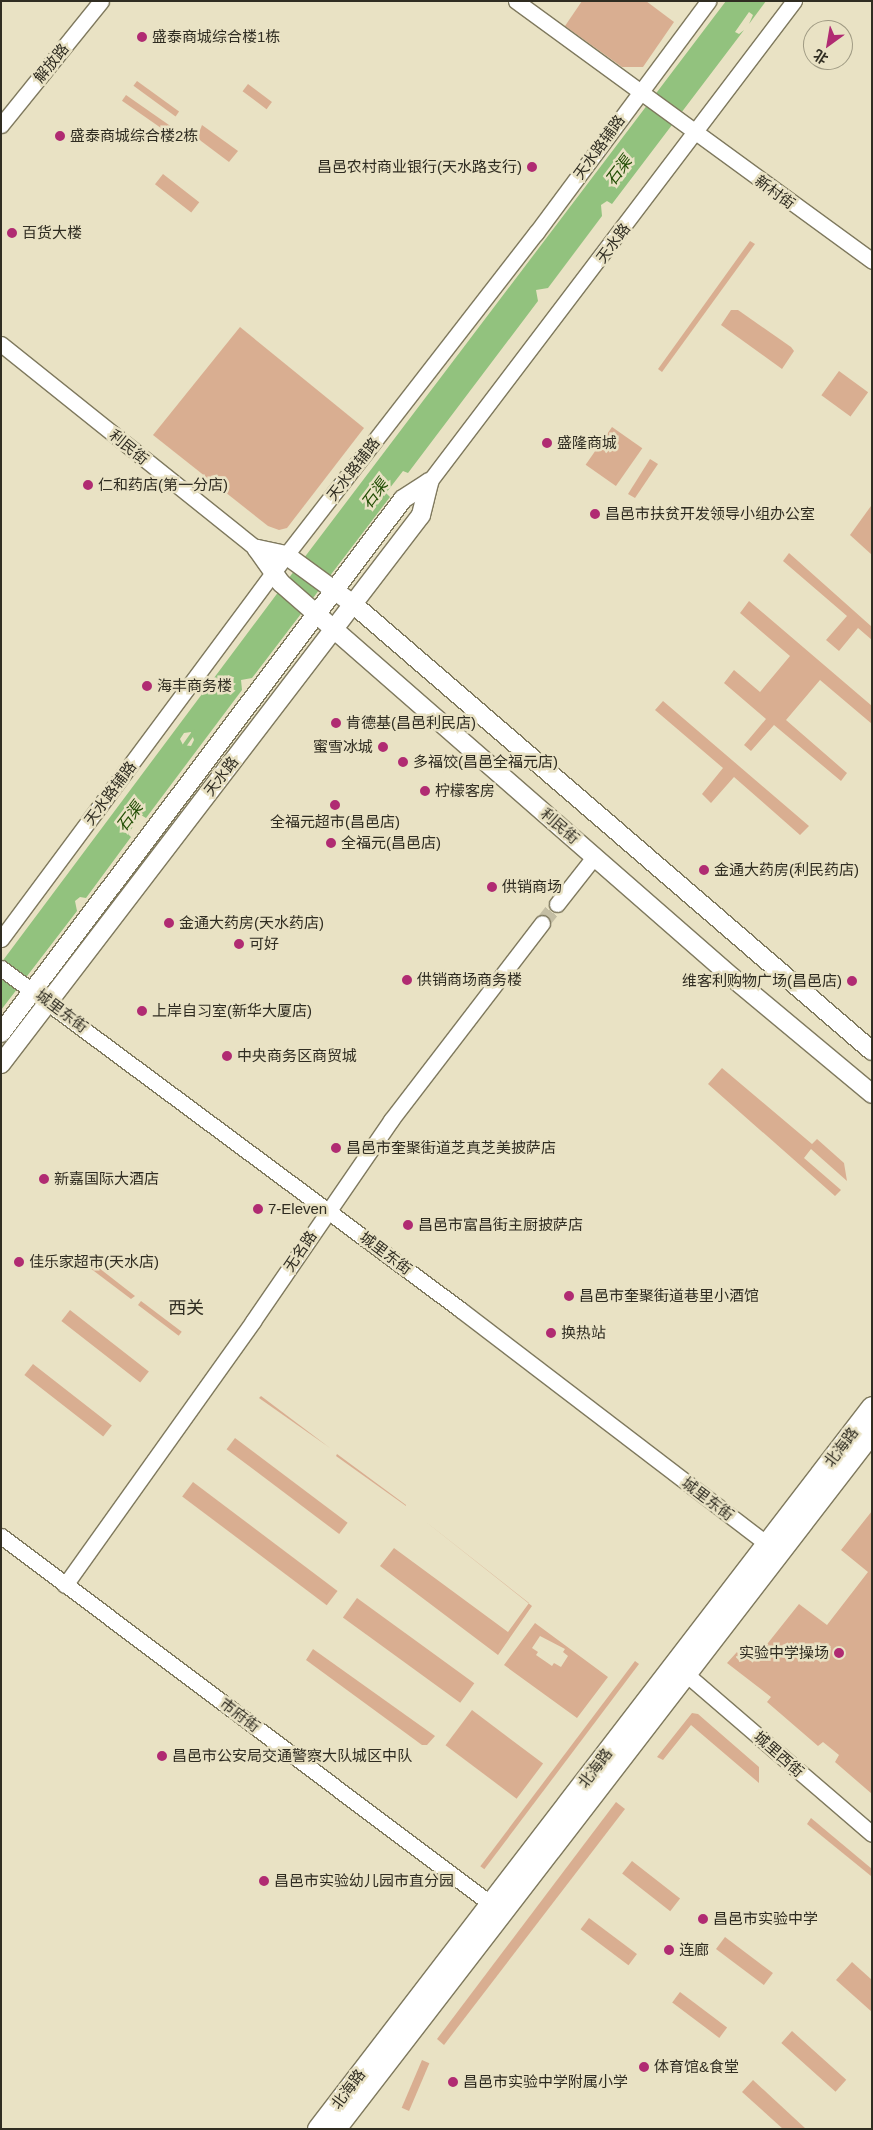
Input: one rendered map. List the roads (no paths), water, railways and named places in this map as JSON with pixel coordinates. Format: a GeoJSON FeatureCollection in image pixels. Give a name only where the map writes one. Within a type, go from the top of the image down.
{"type":"FeatureCollection","features":[{"type":"Feature","properties":{"kind":"main road","name":"天水路"},"geometry":{"type":"LineString","coordinates":[[1,1033],[30,987],[314,608],[403,499],[429,482]]}},
{"type":"Feature","properties":{"kind":"main road","name":"天水路"},"geometry":{"type":"LineString","coordinates":[[1,1064],[421,516],[429,482]]}},
{"type":"Feature","properties":{"kind":"main road","name":"利民街"},"geometry":{"type":"LineString","coordinates":[[257,549],[291,558],[354,604],[872,1051]]}},
{"type":"Feature","properties":{"kind":"main road","name":"利民街"},"geometry":{"type":"LineString","coordinates":[[257,549],[277,578],[314,608],[594,857],[872,1094]]}},
{"type":"Feature","properties":{"kind":"main road","name":"北海路"},"geometry":{"type":"LineString","coordinates":[[336,2129],[496,1908],[767,1544],[872,1407]]}},
{"type":"Feature","properties":{"kind":"main road","name":"北海路"},"geometry":{"type":"LineString","coordinates":[[318,2129],[686,1674],[872,1433]]}},
{"type":"Feature","properties":{"kind":"street","name":"解放路"},"geometry":{"type":"LineString","coordinates":[[1,125],[101,1]]}},
{"type":"Feature","properties":{"kind":"street"},"geometry":{"type":"LineString","coordinates":[[516,1],[644,95]]}},
{"type":"Feature","properties":{"kind":"street","name":"天水路辅路"},"geometry":{"type":"LineString","coordinates":[[1,939],[277,578],[536,233],[644,95],[708,1]]}},
{"type":"Feature","properties":{"kind":"street","name":"天水路"},"geometry":{"type":"LineString","coordinates":[[429,482],[794,1]]}},
{"type":"Feature","properties":{"kind":"street","name":"新村街"},"geometry":{"type":"LineString","coordinates":[[644,95],[872,261]]}},
{"type":"Feature","properties":{"kind":"street","name":"利民街"},"geometry":{"type":"LineString","coordinates":[[1,344],[257,549]]}},
{"type":"Feature","properties":{"kind":"street"},"geometry":{"type":"LineString","coordinates":[[557,904],[594,857]]}},
{"type":"Feature","properties":{"kind":"street","name":"无名路"},"geometry":{"type":"LineString","coordinates":[[65,1585],[253,1321],[328,1210],[440,1053],[542,923]]}},
{"type":"Feature","properties":{"kind":"street","name":"城里东街"},"geometry":{"type":"LineString","coordinates":[[1,968],[30,987],[328,1210],[767,1544]]}},
{"type":"Feature","properties":{"kind":"street","name":"市府街"},"geometry":{"type":"LineString","coordinates":[[1,1536],[496,1908]]}},
{"type":"Feature","properties":{"kind":"street","name":"城里西街"},"geometry":{"type":"LineString","coordinates":[[686,1674],[872,1834]]}},
{"type":"Feature","properties":{"kind":"water"},"geometry":{"type":"Polygon","coordinates":[[[726,1],[766,1],[749,24],[753,15],[749,12],[735,32],[739,34],[744,30],[612,204],[607,201],[601,205],[602,216],[548,288],[536,290],[538,301],[408,473],[403,471],[386,493],[390,497],[252,678],[241,680],[242,690],[146,818],[141,815],[128,834],[131,837],[86,898],[80,897],[75,901],[77,911],[1,1010],[1,963],[279,591],[726,1]],[[191,732],[184,733],[180,739],[183,745],[191,746],[194,740],[191,732]]]}},
{"type":"Feature","properties":{"kind":"waterway","name":"石渠"},"geometry":{"type":"LineString","coordinates":[[182,749],[194,732]]}},
{"type":"Feature","properties":{"kind":"tunnel"},"geometry":{"type":"LineString","coordinates":[[542,923],[557,904]]}},
{"type":"Feature","properties":{"kind":"place","name":"盛泰商城综合楼1栋"},"geometry":{"type":"Point","coordinates":[142,37]}},
{"type":"Feature","properties":{"kind":"place","name":"盛泰商城综合楼2栋"},"geometry":{"type":"Point","coordinates":[60,136]}},
{"type":"Feature","properties":{"kind":"place","name":"昌邑农村商业银行(天水路支行)"},"geometry":{"type":"Point","coordinates":[532,167]}},
{"type":"Feature","properties":{"kind":"place","name":"百货大楼"},"geometry":{"type":"Point","coordinates":[12,233]}},
{"type":"Feature","properties":{"kind":"place","name":"盛隆商城"},"geometry":{"type":"Point","coordinates":[547,443]}},
{"type":"Feature","properties":{"kind":"place","name":"仁和药店(第一分店)"},"geometry":{"type":"Point","coordinates":[88,485]}},
{"type":"Feature","properties":{"kind":"place","name":"昌邑市扶贫开发领导小组办公室"},"geometry":{"type":"Point","coordinates":[595,514]}},
{"type":"Feature","properties":{"kind":"place","name":"海丰商务楼"},"geometry":{"type":"Point","coordinates":[147,686]}},
{"type":"Feature","properties":{"kind":"place","name":"肯德基(昌邑利民店)"},"geometry":{"type":"Point","coordinates":[336,723]}},
{"type":"Feature","properties":{"kind":"place","name":"蜜雪冰城"},"geometry":{"type":"Point","coordinates":[383,747]}},
{"type":"Feature","properties":{"kind":"place","name":"多福饺(昌邑全福元店)"},"geometry":{"type":"Point","coordinates":[403,762]}},
{"type":"Feature","properties":{"kind":"place","name":"柠檬客房"},"geometry":{"type":"Point","coordinates":[425,791]}},
{"type":"Feature","properties":{"kind":"place","name":"全福元超市(昌邑店)"},"geometry":{"type":"Point","coordinates":[335,805]}},
{"type":"Feature","properties":{"kind":"place","name":"全福元(昌邑店)"},"geometry":{"type":"Point","coordinates":[331,843]}},
{"type":"Feature","properties":{"kind":"place","name":"金通大药房(利民药店)"},"geometry":{"type":"Point","coordinates":[704,870]}},
{"type":"Feature","properties":{"kind":"place","name":"供销商场"},"geometry":{"type":"Point","coordinates":[492,887]}},
{"type":"Feature","properties":{"kind":"place","name":"金通大药房(天水药店)"},"geometry":{"type":"Point","coordinates":[169,923]}},
{"type":"Feature","properties":{"kind":"place","name":"可好"},"geometry":{"type":"Point","coordinates":[239,944]}},
{"type":"Feature","properties":{"kind":"place","name":"供销商场商务楼"},"geometry":{"type":"Point","coordinates":[407,980]}},
{"type":"Feature","properties":{"kind":"place","name":"维客利购物广场(昌邑店)"},"geometry":{"type":"Point","coordinates":[852,981]}},
{"type":"Feature","properties":{"kind":"place","name":"上岸自习室(新华大厦店)"},"geometry":{"type":"Point","coordinates":[142,1011]}},
{"type":"Feature","properties":{"kind":"place","name":"中央商务区商贸城"},"geometry":{"type":"Point","coordinates":[227,1056]}},
{"type":"Feature","properties":{"kind":"place","name":"昌邑市奎聚街道芝真芝美披萨店"},"geometry":{"type":"Point","coordinates":[336,1148]}},
{"type":"Feature","properties":{"kind":"place","name":"新嘉国际大酒店"},"geometry":{"type":"Point","coordinates":[44,1179]}},
{"type":"Feature","properties":{"kind":"place","name":"7-Eleven"},"geometry":{"type":"Point","coordinates":[258,1209]}},
{"type":"Feature","properties":{"kind":"place","name":"昌邑市富昌街主厨披萨店"},"geometry":{"type":"Point","coordinates":[408,1225]}},
{"type":"Feature","properties":{"kind":"place","name":"佳乐家超市(天水店)"},"geometry":{"type":"Point","coordinates":[19,1262]}},
{"type":"Feature","properties":{"kind":"place","name":"昌邑市奎聚街道巷里小酒馆"},"geometry":{"type":"Point","coordinates":[569,1296]}},
{"type":"Feature","properties":{"kind":"place","name":"换热站"},"geometry":{"type":"Point","coordinates":[551,1333]}},
{"type":"Feature","properties":{"kind":"place","name":"实验中学操场"},"geometry":{"type":"Point","coordinates":[839,1653]}},
{"type":"Feature","properties":{"kind":"place","name":"昌邑市公安局交通警察大队城区中队"},"geometry":{"type":"Point","coordinates":[162,1756]}},
{"type":"Feature","properties":{"kind":"place","name":"昌邑市实验幼儿园市直分园"},"geometry":{"type":"Point","coordinates":[264,1881]}},
{"type":"Feature","properties":{"kind":"place","name":"昌邑市实验中学"},"geometry":{"type":"Point","coordinates":[703,1919]}},
{"type":"Feature","properties":{"kind":"place","name":"连廊"},"geometry":{"type":"Point","coordinates":[669,1950]}},
{"type":"Feature","properties":{"kind":"place","name":"体育馆&食堂"},"geometry":{"type":"Point","coordinates":[644,2067]}},
{"type":"Feature","properties":{"kind":"place","name":"昌邑市实验中学附属小学"},"geometry":{"type":"Point","coordinates":[453,2082]}},
{"type":"Feature","properties":{"kind":"district","name":"西关"},"geometry":{"type":"Point","coordinates":[186,1308]}}]}
